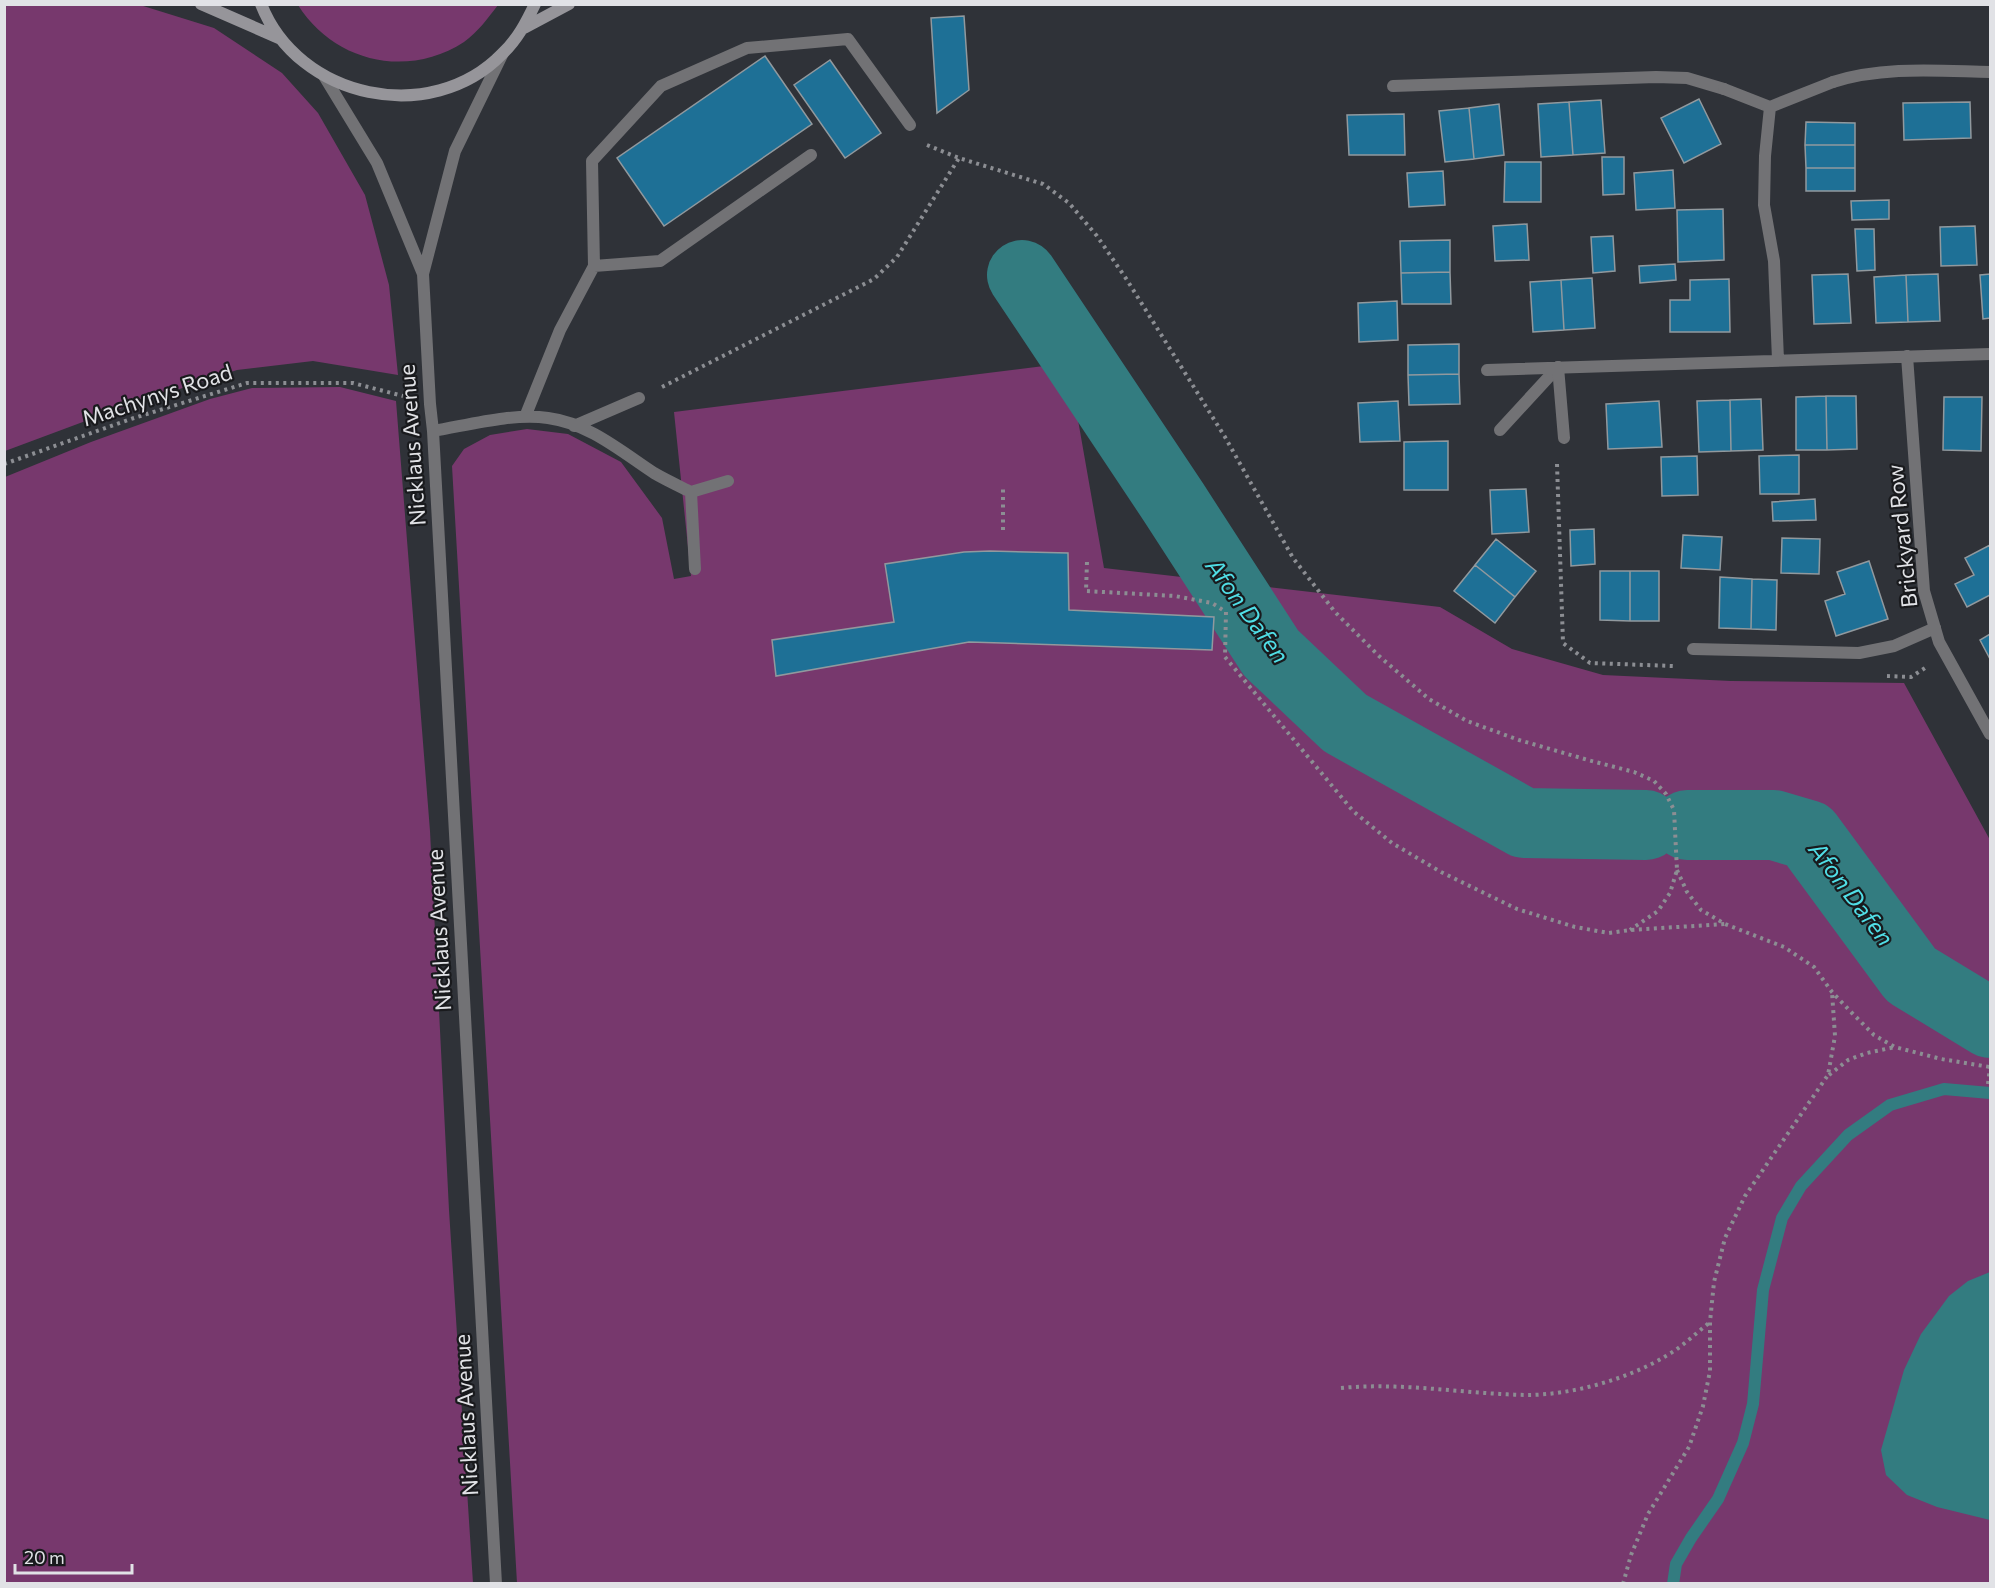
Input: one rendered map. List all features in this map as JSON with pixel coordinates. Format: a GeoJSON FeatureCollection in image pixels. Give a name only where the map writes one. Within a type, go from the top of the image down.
{"type":"FeatureCollection","features":[{"type":"Feature","properties":{"kind":"main road"},"geometry":{"type":"LineString","coordinates":[[201,4],[280,39]]}},
{"type":"Feature","properties":{"kind":"main road"},"geometry":{"type":"LineString","coordinates":[[261,4],[280,39],[300,59],[324,76],[350,88],[378,95],[407,96],[441,90],[474,76],[502,55],[524,28],[535,4]]}},
{"type":"Feature","properties":{"kind":"main road"},"geometry":{"type":"LineString","coordinates":[[524,28],[569,4]]}},
{"type":"Feature","properties":{"kind":"street"},"geometry":{"type":"LineString","coordinates":[[525,417],[560,330],[594,266],[592,161],[661,86],[747,48],[848,39],[910,125]]}},
{"type":"Feature","properties":{"kind":"street","name":"Nicklaus Avenue"},"geometry":{"type":"LineString","coordinates":[[496,1584],[434,431],[430,404],[423,274],[455,151],[502,55]]}},
{"type":"Feature","properties":{"kind":"street"},"geometry":{"type":"LineString","coordinates":[[1393,86],[1656,77],[1687,78],[1724,89],[1770,107],[1853,76],[1885,71],[1990,72]]}},
{"type":"Feature","properties":{"kind":"street","name":"Nicklaus Avenue"},"geometry":{"type":"LineString","coordinates":[[324,76],[377,163],[423,274]]}},
{"type":"Feature","properties":{"kind":"street"},"geometry":{"type":"LineString","coordinates":[[1770,107],[1765,156],[1764,205],[1774,261],[1778,360]]}},
{"type":"Feature","properties":{"kind":"street"},"geometry":{"type":"LineString","coordinates":[[594,266],[660,261],[811,155]]}},
{"type":"Feature","properties":{"kind":"street"},"geometry":{"type":"LineString","coordinates":[[1487,369],[1990,354]]}},
{"type":"Feature","properties":{"kind":"street","name":"Brickyard Row"},"geometry":{"type":"LineString","coordinates":[[1907,356],[1924,591],[1945,654],[1990,734]]}},
{"type":"Feature","properties":{"kind":"street"},"geometry":{"type":"LineString","coordinates":[[1500,430],[1558,367]]}},
{"type":"Feature","properties":{"kind":"street"},"geometry":{"type":"LineString","coordinates":[[1558,367],[1564,438]]}},
{"type":"Feature","properties":{"kind":"street"},"geometry":{"type":"LineString","coordinates":[[574,426],[639,398]]}},
{"type":"Feature","properties":{"kind":"street"},"geometry":{"type":"LineString","coordinates":[[434,431],[525,417],[550,418],[574,426],[612,444],[656,474],[691,492],[728,481]]}},
{"type":"Feature","properties":{"kind":"street"},"geometry":{"type":"LineString","coordinates":[[691,492],[695,569]]}},
{"type":"Feature","properties":{"kind":"street"},"geometry":{"type":"LineString","coordinates":[[1693,649],[1859,653],[1894,646],[1935,628]]}},
{"type":"Feature","properties":{"kind":"path"},"geometry":{"type":"LineString","coordinates":[[910,125],[926,144],[959,158],[1043,184],[1069,204],[1097,236],[1225,437],[1293,558],[1335,612],[1379,656],[1429,699],[1467,721],[1553,750],[1634,772],[1654,781],[1666,794],[1674,810],[1677,870],[1670,893],[1658,911],[1630,930]]}},
{"type":"Feature","properties":{"kind":"path"},"geometry":{"type":"LineString","coordinates":[[639,398],[874,279],[897,257],[959,158]]}},
{"type":"Feature","properties":{"kind":"path","name":"Machynys Road"},"geometry":{"type":"LineString","coordinates":[[4,464],[134,418],[247,383],[353,383],[430,404]]}},
{"type":"Feature","properties":{"kind":"path"},"geometry":{"type":"LineString","coordinates":[[1003,485],[1003,530]]}},
{"type":"Feature","properties":{"kind":"path"},"geometry":{"type":"LineString","coordinates":[[1087,562],[1086,591],[1175,597],[1212,603],[1226,612],[1225,657],[1353,811],[1392,843],[1441,872],[1516,909],[1575,927],[1609,933],[1725,924]]}},
{"type":"Feature","properties":{"kind":"path"},"geometry":{"type":"LineString","coordinates":[[1677,870],[1687,892],[1701,910],[1725,924],[1784,947],[1814,967],[1832,992],[1874,1035],[1895,1047],[1941,1059],[1990,1067],[1988,1084]]}},
{"type":"Feature","properties":{"kind":"path"},"geometry":{"type":"LineString","coordinates":[[1828,1075],[1835,1036],[1832,992]]}},
{"type":"Feature","properties":{"kind":"path"},"geometry":{"type":"LineString","coordinates":[[1623,1584],[1631,1555],[1648,1515],[1689,1446],[1702,1406],[1710,1371],[1710,1322],[1714,1282],[1725,1238],[1745,1196],[1828,1075],[1848,1060],[1895,1047]]}},
{"type":"Feature","properties":{"kind":"path"},"geometry":{"type":"LineString","coordinates":[[1341,1388],[1368,1385],[1529,1395],[1580,1389],[1619,1378],[1667,1356],[1710,1322]]}},
{"type":"Feature","properties":{"kind":"shaded area"},"geometry":{"type":"Polygon","coordinates":[[[5,4],[140,5],[214,28],[282,73],[318,113],[365,195],[389,285],[398,375],[313,361],[237,370],[107,413],[5,451],[5,4]]]}},
{"type":"Feature","properties":{"kind":"shaded area"},"geometry":{"type":"Polygon","coordinates":[[[298,5],[498,5],[464,42],[442,53],[419,60],[396,62],[373,59],[351,52],[331,40],[313,24],[298,5]]]}},
{"type":"Feature","properties":{"kind":"shaded area"},"geometry":{"type":"Polygon","coordinates":[[[1068,363],[1104,568],[1440,607],[1512,649],[1603,675],[1731,681],[1904,683],[1990,840],[1990,1583],[517,1583],[452,466],[464,449],[490,435],[527,429],[568,434],[621,462],[662,518],[674,579],[691,576],[674,412],[1068,363]]]}},
{"type":"Feature","properties":{"kind":"shaded area"},"geometry":{"type":"Polygon","coordinates":[[[340,387],[396,401],[430,831],[449,1210],[473,1583],[5,1583],[5,477],[91,442],[210,399],[252,388],[340,387]]]}},
{"type":"Feature","properties":{"kind":"water"},"geometry":{"type":"Polygon","coordinates":[[[1990,1272],[1990,1520],[1937,1507],[1907,1495],[1886,1475],[1881,1450],[1904,1370],[1921,1334],[1949,1296],[1968,1281],[1990,1272]]]}},
{"type":"Feature","properties":{"kind":"building"},"geometry":{"type":"Polygon","coordinates":[[[964,16],[969,90],[937,113],[931,18],[964,16]]]}},
{"type":"Feature","properties":{"kind":"building"},"geometry":{"type":"Polygon","coordinates":[[[765,56],[812,124],[664,226],[617,158],[765,56]]]}},
{"type":"Feature","properties":{"kind":"building"},"geometry":{"type":"Polygon","coordinates":[[[830,60],[881,133],[845,158],[794,85],[830,60]]]}},
{"type":"Feature","properties":{"kind":"building"},"geometry":{"type":"Polygon","coordinates":[[[1699,99],[1721,144],[1684,163],[1661,118],[1699,99]]]}},
{"type":"Feature","properties":{"kind":"building"},"geometry":{"type":"Polygon","coordinates":[[[1601,100],[1605,153],[1573,155],[1569,102],[1601,100]]]}},
{"type":"Feature","properties":{"kind":"building"},"geometry":{"type":"Polygon","coordinates":[[[1569,102],[1573,155],[1541,157],[1538,104],[1569,102]]]}},
{"type":"Feature","properties":{"kind":"building"},"geometry":{"type":"Polygon","coordinates":[[[1970,102],[1971,138],[1904,140],[1903,103],[1970,102]]]}},
{"type":"Feature","properties":{"kind":"building"},"geometry":{"type":"Polygon","coordinates":[[[1499,104],[1504,155],[1474,159],[1469,108],[1499,104]]]}},
{"type":"Feature","properties":{"kind":"building"},"geometry":{"type":"Polygon","coordinates":[[[1469,108],[1474,159],[1445,162],[1439,111],[1469,108]]]}},
{"type":"Feature","properties":{"kind":"building"},"geometry":{"type":"Polygon","coordinates":[[[1404,114],[1405,155],[1349,155],[1347,115],[1404,114]]]}},
{"type":"Feature","properties":{"kind":"building"},"geometry":{"type":"Polygon","coordinates":[[[1806,122],[1855,123],[1855,145],[1805,145],[1806,122]]]}},
{"type":"Feature","properties":{"kind":"building"},"geometry":{"type":"Polygon","coordinates":[[[1805,145],[1855,145],[1855,168],[1806,168],[1805,145]]]}},
{"type":"Feature","properties":{"kind":"building"},"geometry":{"type":"Polygon","coordinates":[[[1602,157],[1624,157],[1624,194],[1603,195],[1602,157]]]}},
{"type":"Feature","properties":{"kind":"building"},"geometry":{"type":"Polygon","coordinates":[[[1505,162],[1541,162],[1541,202],[1504,202],[1505,162]]]}},
{"type":"Feature","properties":{"kind":"building"},"geometry":{"type":"Polygon","coordinates":[[[1806,168],[1855,168],[1855,191],[1806,191],[1806,168]]]}},
{"type":"Feature","properties":{"kind":"building"},"geometry":{"type":"Polygon","coordinates":[[[1673,170],[1675,208],[1636,210],[1634,173],[1673,170]]]}},
{"type":"Feature","properties":{"kind":"building"},"geometry":{"type":"Polygon","coordinates":[[[1443,171],[1445,205],[1409,207],[1407,173],[1443,171]]]}},
{"type":"Feature","properties":{"kind":"building"},"geometry":{"type":"Polygon","coordinates":[[[1889,200],[1889,219],[1852,220],[1851,201],[1889,200]]]}},
{"type":"Feature","properties":{"kind":"building"},"geometry":{"type":"Polygon","coordinates":[[[1723,209],[1724,260],[1678,262],[1677,210],[1723,209]]]}},
{"type":"Feature","properties":{"kind":"building"},"geometry":{"type":"Polygon","coordinates":[[[1527,224],[1529,260],[1495,261],[1493,226],[1527,224]]]}},
{"type":"Feature","properties":{"kind":"building"},"geometry":{"type":"Polygon","coordinates":[[[1975,226],[1977,265],[1941,266],[1940,227],[1975,226]]]}},
{"type":"Feature","properties":{"kind":"building"},"geometry":{"type":"Polygon","coordinates":[[[1855,229],[1874,229],[1875,270],[1857,271],[1855,229]]]}},
{"type":"Feature","properties":{"kind":"building"},"geometry":{"type":"Polygon","coordinates":[[[1613,236],[1615,271],[1593,273],[1591,237],[1613,236]]]}},
{"type":"Feature","properties":{"kind":"building"},"geometry":{"type":"Polygon","coordinates":[[[1450,240],[1450,272],[1401,273],[1400,241],[1450,240]]]}},
{"type":"Feature","properties":{"kind":"building"},"geometry":{"type":"Polygon","coordinates":[[[1675,264],[1676,280],[1640,283],[1639,266],[1675,264]]]}},
{"type":"Feature","properties":{"kind":"building"},"geometry":{"type":"Polygon","coordinates":[[[1450,272],[1451,304],[1402,304],[1401,273],[1450,272]]]}},
{"type":"Feature","properties":{"kind":"building"},"geometry":{"type":"Polygon","coordinates":[[[1848,274],[1851,323],[1814,324],[1812,275],[1848,274]]]}},
{"type":"Feature","properties":{"kind":"building"},"geometry":{"type":"Polygon","coordinates":[[[1938,274],[1940,321],[1908,322],[1906,275],[1938,274]]]}},
{"type":"Feature","properties":{"kind":"building"},"geometry":{"type":"Polygon","coordinates":[[[1990,274],[1990,318],[1983,319],[1980,275],[1990,274]]]}},
{"type":"Feature","properties":{"kind":"building"},"geometry":{"type":"Polygon","coordinates":[[[1906,275],[1908,322],[1876,323],[1874,277],[1906,275]]]}},
{"type":"Feature","properties":{"kind":"building"},"geometry":{"type":"Polygon","coordinates":[[[1592,278],[1595,328],[1564,330],[1561,280],[1592,278]]]}},
{"type":"Feature","properties":{"kind":"building"},"geometry":{"type":"Polygon","coordinates":[[[1729,279],[1730,332],[1670,332],[1670,300],[1690,300],[1690,280],[1729,279]]]}},
{"type":"Feature","properties":{"kind":"building"},"geometry":{"type":"Polygon","coordinates":[[[1561,280],[1564,330],[1533,332],[1530,282],[1561,280]]]}},
{"type":"Feature","properties":{"kind":"building"},"geometry":{"type":"Polygon","coordinates":[[[1397,301],[1398,340],[1359,342],[1358,303],[1397,301]]]}},
{"type":"Feature","properties":{"kind":"building"},"geometry":{"type":"Polygon","coordinates":[[[1459,344],[1459,374],[1408,375],[1408,345],[1459,344]]]}},
{"type":"Feature","properties":{"kind":"building"},"geometry":{"type":"Polygon","coordinates":[[[1459,374],[1460,404],[1409,405],[1408,375],[1459,374]]]}},
{"type":"Feature","properties":{"kind":"building"},"geometry":{"type":"Polygon","coordinates":[[[1826,396],[1827,450],[1796,450],[1796,397],[1826,396]]]}},
{"type":"Feature","properties":{"kind":"building"},"geometry":{"type":"Polygon","coordinates":[[[1826,396],[1856,396],[1857,449],[1827,450],[1826,396]]]}},
{"type":"Feature","properties":{"kind":"building"},"geometry":{"type":"Polygon","coordinates":[[[1944,397],[1982,397],[1981,451],[1943,450],[1944,397]]]}},
{"type":"Feature","properties":{"kind":"building"},"geometry":{"type":"Polygon","coordinates":[[[1761,399],[1763,450],[1731,451],[1730,400],[1761,399]]]}},
{"type":"Feature","properties":{"kind":"building"},"geometry":{"type":"Polygon","coordinates":[[[1730,400],[1731,451],[1699,452],[1697,401],[1730,400]]]}},
{"type":"Feature","properties":{"kind":"building"},"geometry":{"type":"Polygon","coordinates":[[[1398,401],[1400,441],[1360,442],[1358,403],[1398,401]]]}},
{"type":"Feature","properties":{"kind":"building"},"geometry":{"type":"Polygon","coordinates":[[[1659,401],[1662,447],[1608,449],[1606,404],[1659,401]]]}},
{"type":"Feature","properties":{"kind":"building"},"geometry":{"type":"Polygon","coordinates":[[[1448,441],[1448,490],[1404,490],[1404,442],[1448,441]]]}},
{"type":"Feature","properties":{"kind":"building"},"geometry":{"type":"Polygon","coordinates":[[[1799,455],[1799,494],[1760,494],[1759,456],[1799,455]]]}},
{"type":"Feature","properties":{"kind":"building"},"geometry":{"type":"Polygon","coordinates":[[[1697,456],[1698,495],[1662,496],[1661,457],[1697,456]]]}},
{"type":"Feature","properties":{"kind":"building"},"geometry":{"type":"Polygon","coordinates":[[[1526,489],[1529,532],[1492,534],[1490,490],[1526,489]]]}},
{"type":"Feature","properties":{"kind":"building"},"geometry":{"type":"Polygon","coordinates":[[[1815,499],[1816,520],[1773,521],[1772,502],[1815,499]]]}},
{"type":"Feature","properties":{"kind":"building"},"geometry":{"type":"Polygon","coordinates":[[[1594,529],[1595,564],[1571,566],[1570,530],[1594,529]]]}},
{"type":"Feature","properties":{"kind":"building"},"geometry":{"type":"Polygon","coordinates":[[[1683,535],[1722,537],[1720,570],[1681,568],[1683,535]]]}},
{"type":"Feature","properties":{"kind":"building"},"geometry":{"type":"Polygon","coordinates":[[[1782,538],[1820,539],[1819,574],[1781,573],[1782,538]]]}},
{"type":"Feature","properties":{"kind":"building"},"geometry":{"type":"Polygon","coordinates":[[[1496,539],[1536,571],[1515,597],[1475,565],[1496,539]]]}},
{"type":"Feature","properties":{"kind":"building"},"geometry":{"type":"Polygon","coordinates":[[[1990,545],[1990,595],[1967,607],[1955,584],[1974,575],[1965,558],[1990,545]]]}},
{"type":"Feature","properties":{"kind":"building"},"geometry":{"type":"Polygon","coordinates":[[[964,552],[1068,553],[1069,610],[1214,617],[1212,650],[969,642],[776,676],[772,640],[894,622],[885,564],[964,552]]]}},
{"type":"Feature","properties":{"kind":"building"},"geometry":{"type":"Polygon","coordinates":[[[1869,561],[1888,619],[1836,636],[1825,601],[1845,594],[1837,572],[1869,561]]]}},
{"type":"Feature","properties":{"kind":"building"},"geometry":{"type":"Polygon","coordinates":[[[1475,565],[1515,597],[1495,623],[1454,591],[1475,565]]]}},
{"type":"Feature","properties":{"kind":"building"},"geometry":{"type":"Polygon","coordinates":[[[1600,571],[1630,571],[1630,621],[1600,620],[1600,571]]]}},
{"type":"Feature","properties":{"kind":"building"},"geometry":{"type":"Polygon","coordinates":[[[1630,571],[1659,571],[1659,621],[1630,621],[1630,571]]]}},
{"type":"Feature","properties":{"kind":"building"},"geometry":{"type":"Polygon","coordinates":[[[1720,577],[1752,579],[1751,629],[1719,628],[1720,577]]]}},
{"type":"Feature","properties":{"kind":"building"},"geometry":{"type":"Polygon","coordinates":[[[1752,579],[1777,580],[1776,630],[1751,629],[1752,579]]]}},
{"type":"Feature","properties":{"kind":"building"},"geometry":{"type":"Polygon","coordinates":[[[1990,634],[1990,659],[1980,640],[1990,634]]]}},
{"type":"Feature","properties":{"kind":"waterway","name":"Afon Dafen"},"geometry":{"type":"LineString","coordinates":[[1022,275],[1271,653],[1345,723],[1524,823],[1646,825]]}},
{"type":"Feature","properties":{"kind":"waterway","name":"Afon Dafen"},"geometry":{"type":"LineString","coordinates":[[1687,825],[1774,825],[1808,835],[1911,975],[1990,1023]]}},
{"type":"Feature","properties":{"kind":"waterway"},"geometry":{"type":"LineString","coordinates":[[1673,1584],[1676,1564],[1718,1499],[1743,1443],[1753,1404],[1763,1290],[1782,1218],[1801,1186],[1848,1135],[1890,1105],[1944,1089],[1990,1093]]}}]}
